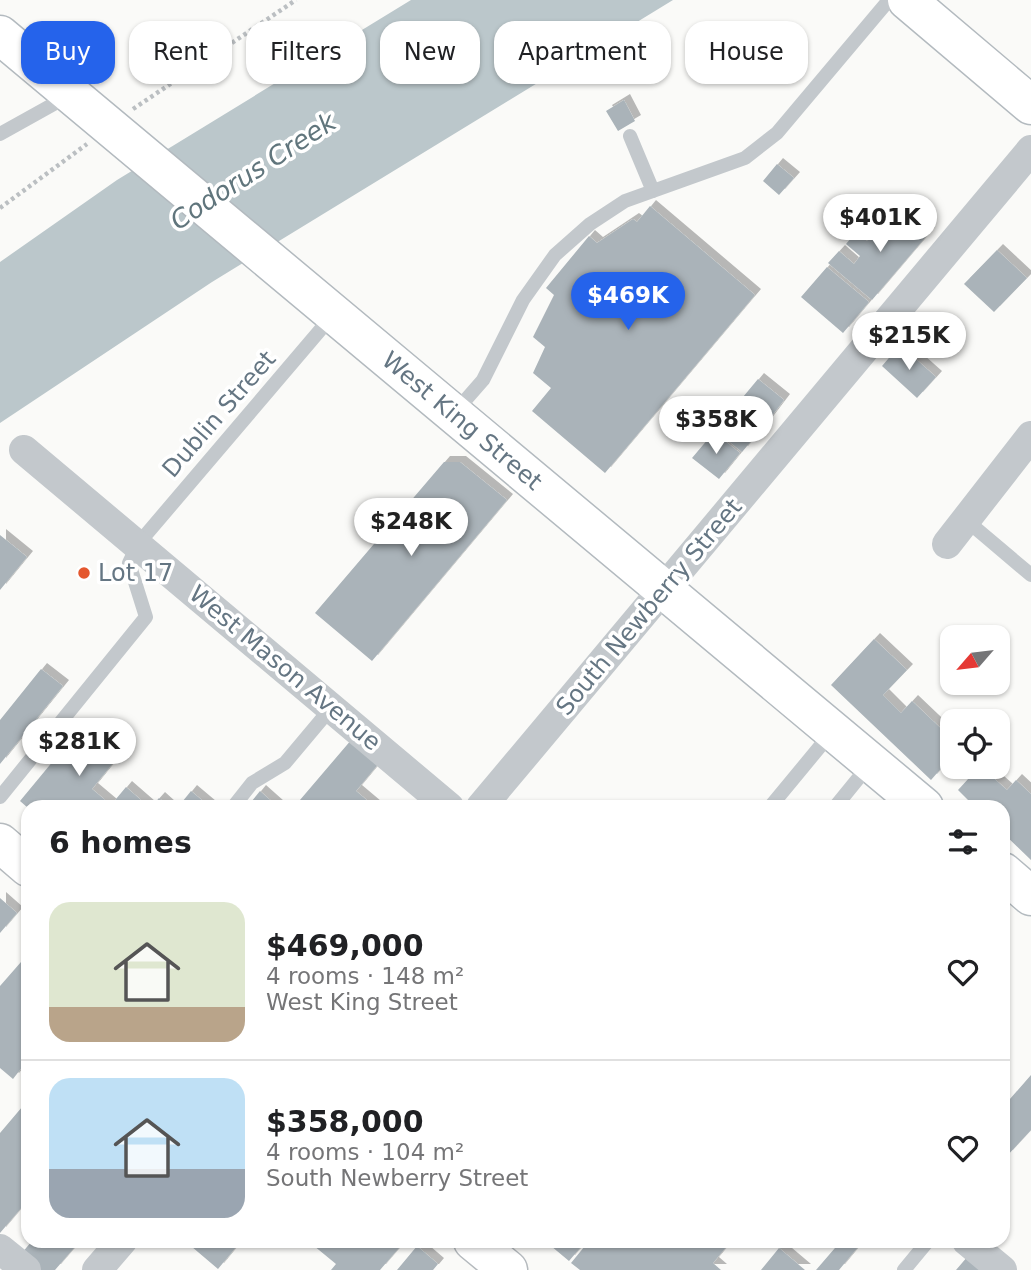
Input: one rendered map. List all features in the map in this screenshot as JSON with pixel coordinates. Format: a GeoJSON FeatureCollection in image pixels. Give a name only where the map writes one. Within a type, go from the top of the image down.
{"type":"FeatureCollection","features":[{"type":"Feature","properties":{"kind":"street"},"geometry":{"type":"LineString","coordinates":[[906,0],[1031,105]]}},
{"type":"Feature","properties":{"kind":"street","name":"West King Street"},"geometry":{"type":"LineString","coordinates":[[10,48],[71,94],[916,800]]}},
{"type":"Feature","properties":{"kind":"street","name":"South Newberry Street"},"geometry":{"type":"LineString","coordinates":[[487,800],[1031,150]]}},
{"type":"Feature","properties":{"kind":"street"},"geometry":{"type":"LineString","coordinates":[[947,544],[1031,436]]}},
{"type":"Feature","properties":{"kind":"street","name":"West Mason Avenue"},"geometry":{"type":"LineString","coordinates":[[24,450],[441,800]]}},
{"type":"Feature","properties":{"kind":"street"},"geometry":{"type":"LineString","coordinates":[[0,844],[21,861]]}},
{"type":"Feature","properties":{"kind":"street"},"geometry":{"type":"LineString","coordinates":[[1010,878],[1031,896]]}},
{"type":"Feature","properties":{"kind":"street"},"geometry":{"type":"LineString","coordinates":[[97,1270],[116,1248]]}},
{"type":"Feature","properties":{"kind":"street"},"geometry":{"type":"LineString","coordinates":[[481,1248],[508,1270]]}},
{"type":"Feature","properties":{"kind":"street"},"geometry":{"type":"LineString","coordinates":[[975,1248],[1002,1270]]}},
{"type":"Feature","properties":{"kind":"street"},"geometry":{"type":"LineString","coordinates":[[0,1249],[26,1270]]}},
{"type":"Feature","properties":{"kind":"lane"},"geometry":{"type":"LineString","coordinates":[[454,414],[483,380],[523,300],[555,255],[609,210],[625,201],[746,159],[777,133],[889,0]]}},
{"type":"Feature","properties":{"kind":"lane"},"geometry":{"type":"LineString","coordinates":[[0,134],[71,94]]}},
{"type":"Feature","properties":{"kind":"lane"},"geometry":{"type":"LineString","coordinates":[[630,136],[653,191]]}},
{"type":"Feature","properties":{"kind":"lane","name":"Dublin Street"},"geometry":{"type":"LineString","coordinates":[[138,544],[334,314]]}},
{"type":"Feature","properties":{"kind":"lane"},"geometry":{"type":"LineString","coordinates":[[966,520],[1031,575]]}},
{"type":"Feature","properties":{"kind":"lane"},"geometry":{"type":"LineString","coordinates":[[0,797],[146,617],[129,563],[138,544]]}},
{"type":"Feature","properties":{"kind":"lane"},"geometry":{"type":"LineString","coordinates":[[239,800],[252,783],[285,763],[332,707]]}},
{"type":"Feature","properties":{"kind":"lane"},"geometry":{"type":"LineString","coordinates":[[776,800],[833,730]]}},
{"type":"Feature","properties":{"kind":"lane"},"geometry":{"type":"LineString","coordinates":[[841,800],[871,763]]}},
{"type":"Feature","properties":{"kind":"lane"},"geometry":{"type":"LineString","coordinates":[[904,1270],[922,1248]]}},
{"type":"Feature","properties":{"kind":"path"},"geometry":{"type":"LineString","coordinates":[[0,208],[123,138],[296,0]]}},
{"type":"Feature","properties":{"kind":"water","name":"Codorus Creek"},"geometry":{"type":"Polygon","coordinates":[[[411,0],[673,0],[639,21],[494,21],[494,84],[536,84],[212,282],[0,423],[0,262],[117,180],[274,84],[366,84],[366,28],[411,0]]]}},
{"type":"Feature","properties":{"kind":"building"},"geometry":{"type":"Polygon","coordinates":[[[624,100],[635,121],[618,131],[606,111],[624,100]]]}},
{"type":"Feature","properties":{"kind":"building"},"geometry":{"type":"Polygon","coordinates":[[[777,164],[794,178],[779,195],[763,181],[777,164]]]}},
{"type":"Feature","properties":{"kind":"building"},"geometry":{"type":"Polygon","coordinates":[[[650,206],[755,295],[605,473],[532,411],[551,388],[533,373],[545,347],[533,337],[554,295],[546,288],[589,236],[597,243],[633,219],[637,222],[650,206]]]}},
{"type":"Feature","properties":{"kind":"building"},"geometry":{"type":"Polygon","coordinates":[[[893,211],[901,218],[906,213],[929,233],[872,300],[828,263],[839,251],[854,264],[860,256],[846,244],[856,232],[867,241],[893,211]]]}},
{"type":"Feature","properties":{"kind":"building"},"geometry":{"type":"Polygon","coordinates":[[[997,250],[1027,278],[994,312],[964,284],[997,250]]]}},
{"type":"Feature","properties":{"kind":"building"},"geometry":{"type":"Polygon","coordinates":[[[827,267],[869,302],[843,333],[801,297],[827,267]]]}},
{"type":"Feature","properties":{"kind":"building"},"geometry":{"type":"Polygon","coordinates":[[[900,345],[936,377],[917,398],[882,366],[900,345]]]}},
{"type":"Feature","properties":{"kind":"building"},"geometry":{"type":"Polygon","coordinates":[[[758,379],[784,400],[765,425],[738,403],[758,379]]]}},
{"type":"Feature","properties":{"kind":"building"},"geometry":{"type":"Polygon","coordinates":[[[736,404],[763,427],[742,452],[715,430],[736,404]]]}},
{"type":"Feature","properties":{"kind":"building"},"geometry":{"type":"Polygon","coordinates":[[[714,432],[740,453],[719,479],[692,458],[714,432]]]}},
{"type":"Feature","properties":{"kind":"building"},"geometry":{"type":"Polygon","coordinates":[[[444,462],[460,462],[507,500],[372,661],[315,613],[444,462]]]}},
{"type":"Feature","properties":{"kind":"building"},"geometry":{"type":"Polygon","coordinates":[[[0,535],[27,557],[0,590],[0,535]]]}},
{"type":"Feature","properties":{"kind":"building"},"geometry":{"type":"Polygon","coordinates":[[[874,639],[907,670],[883,695],[901,713],[912,701],[940,728],[940,770],[931,780],[831,685],[874,639]]]}},
{"type":"Feature","properties":{"kind":"building"},"geometry":{"type":"Polygon","coordinates":[[[41,669],[63,686],[0,764],[0,720],[41,669]]]}},
{"type":"Feature","properties":{"kind":"building"},"geometry":{"type":"Polygon","coordinates":[[[78,731],[100,749],[112,735],[126,747],[92,789],[105,800],[20,801],[78,731]]]}},
{"type":"Feature","properties":{"kind":"building"},"geometry":{"type":"Polygon","coordinates":[[[352,739],[380,762],[356,791],[367,800],[300,800],[352,739]]]}},
{"type":"Feature","properties":{"kind":"building"},"geometry":{"type":"Polygon","coordinates":[[[968,779],[995,779],[1007,790],[1016,780],[1031,794],[1031,860],[1010,840],[1010,800],[968,800],[958,790],[968,779]]]}},
{"type":"Feature","properties":{"kind":"building"},"geometry":{"type":"Polygon","coordinates":[[[126,787],[141,800],[115,800],[126,787]]]}},
{"type":"Feature","properties":{"kind":"building"},"geometry":{"type":"Polygon","coordinates":[[[191,791],[202,800],[184,800],[191,791]]]}},
{"type":"Feature","properties":{"kind":"building"},"geometry":{"type":"Polygon","coordinates":[[[260,791],[270,800],[253,800],[260,791]]]}},
{"type":"Feature","properties":{"kind":"building"},"geometry":{"type":"Polygon","coordinates":[[[0,898],[17,913],[0,933],[0,898]]]}},
{"type":"Feature","properties":{"kind":"building"},"geometry":{"type":"Polygon","coordinates":[[[21,962],[21,1069],[13,1079],[0,1068],[0,986],[21,962]]]}},
{"type":"Feature","properties":{"kind":"building"},"geometry":{"type":"Polygon","coordinates":[[[1031,1075],[1031,1130],[1010,1153],[1010,1099],[1031,1075]]]}},
{"type":"Feature","properties":{"kind":"building"},"geometry":{"type":"Polygon","coordinates":[[[21,1108],[21,1208],[0,1233],[0,1133],[21,1108]]]}},
{"type":"Feature","properties":{"kind":"building"},"geometry":{"type":"Polygon","coordinates":[[[26,1248],[74,1248],[55,1270],[39,1270],[21,1254],[26,1248]]]}},
{"type":"Feature","properties":{"kind":"building"},"geometry":{"type":"Polygon","coordinates":[[[193,1248],[235,1248],[218,1269],[193,1248]]]}},
{"type":"Feature","properties":{"kind":"building"},"geometry":{"type":"Polygon","coordinates":[[[317,1248],[399,1248],[380,1270],[331,1270],[336,1264],[317,1248]]]}},
{"type":"Feature","properties":{"kind":"building"},"geometry":{"type":"Polygon","coordinates":[[[415,1248],[419,1248],[438,1264],[433,1270],[397,1270],[415,1248]]]}},
{"type":"Feature","properties":{"kind":"building"},"geometry":{"type":"Polygon","coordinates":[[[553,1248],[580,1248],[569,1261],[553,1248]]]}},
{"type":"Feature","properties":{"kind":"building"},"geometry":{"type":"Polygon","coordinates":[[[583,1248],[725,1248],[713,1263],[721,1270],[580,1270],[571,1263],[583,1248]]]}},
{"type":"Feature","properties":{"kind":"building"},"geometry":{"type":"Polygon","coordinates":[[[779,1248],[805,1270],[761,1270],[779,1248]]]}},
{"type":"Feature","properties":{"kind":"building"},"geometry":{"type":"Polygon","coordinates":[[[835,1248],[857,1248],[839,1270],[816,1270],[835,1248]]]}},
{"type":"Feature","properties":{"kind":"building"},"geometry":{"type":"Polygon","coordinates":[[[968,1256],[985,1270],[956,1270],[968,1256]]]}},
{"type":"Feature","properties":{"kind":"place","name":"Lot 17"},"geometry":{"type":"Point","coordinates":[84,573]}}]}
